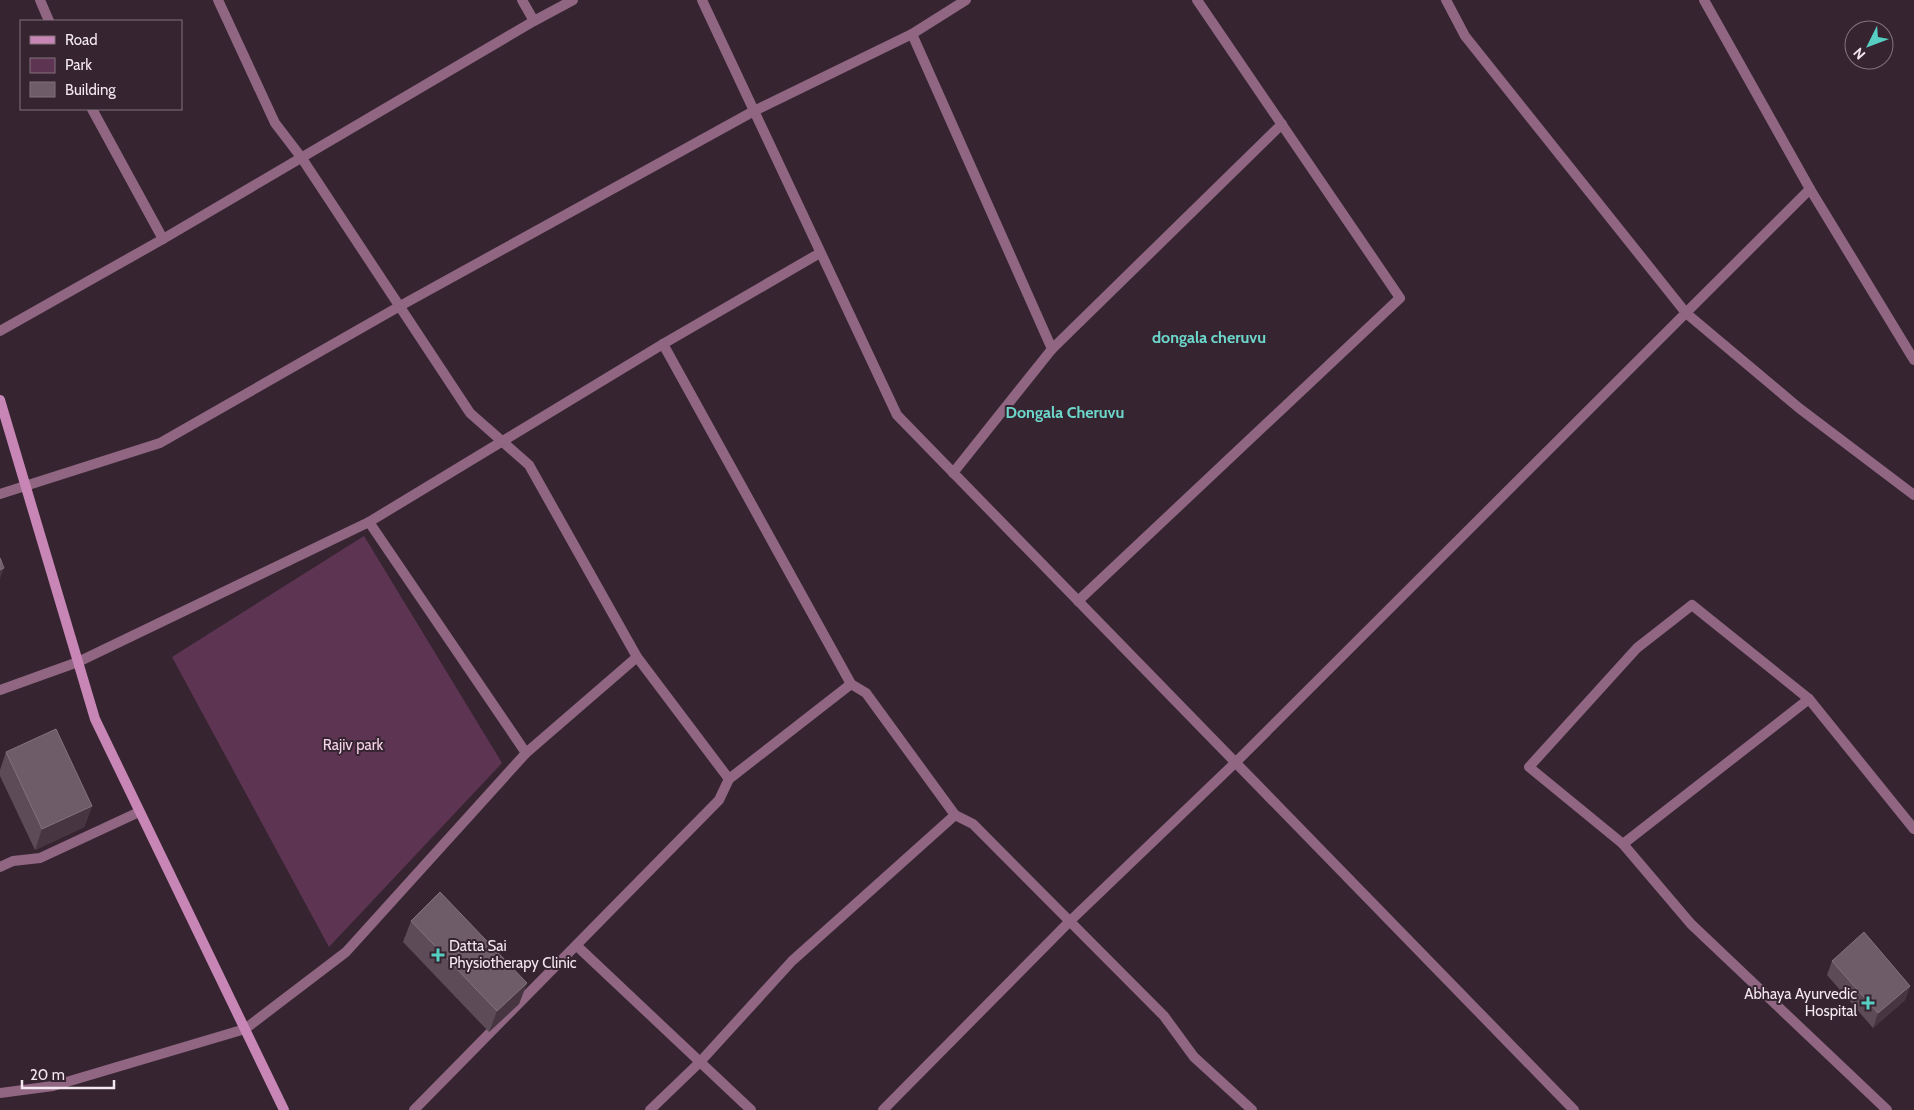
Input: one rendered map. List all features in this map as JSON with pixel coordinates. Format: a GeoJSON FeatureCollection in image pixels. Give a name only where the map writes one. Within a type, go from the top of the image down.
{"type":"FeatureCollection","features":[{"type":"Feature","properties":{"kind":"street"},"geometry":{"type":"LineString","coordinates":[[40,0],[49,20]]}},
{"type":"Feature","properties":{"kind":"street"},"geometry":{"type":"LineString","coordinates":[[218,0],[274,123],[301,157],[470,413],[529,465],[637,657],[729,780]]}},
{"type":"Feature","properties":{"kind":"street"},"geometry":{"type":"LineString","coordinates":[[522,0],[534,20]]}},
{"type":"Feature","properties":{"kind":"street"},"geometry":{"type":"LineString","coordinates":[[0,330],[163,239],[534,20],[573,0]]}},
{"type":"Feature","properties":{"kind":"street"},"geometry":{"type":"LineString","coordinates":[[702,0],[897,415],[1574,1110]]}},
{"type":"Feature","properties":{"kind":"street"},"geometry":{"type":"LineString","coordinates":[[0,494],[26,484],[160,443],[400,306],[754,111],[912,34],[966,0]]}},
{"type":"Feature","properties":{"kind":"street"},"geometry":{"type":"LineString","coordinates":[[1078,601],[1400,298],[1197,0]]}},
{"type":"Feature","properties":{"kind":"street"},"geometry":{"type":"LineString","coordinates":[[1446,0],[1465,36],[1686,313],[1799,408],[1914,495]]}},
{"type":"Feature","properties":{"kind":"street"},"geometry":{"type":"LineString","coordinates":[[1704,0],[1810,189],[1914,360]]}},
{"type":"Feature","properties":{"kind":"street"},"geometry":{"type":"LineString","coordinates":[[912,34],[1052,349]]}},
{"type":"Feature","properties":{"kind":"street"},"geometry":{"type":"LineString","coordinates":[[93,110],[163,239]]}},
{"type":"Feature","properties":{"kind":"street"},"geometry":{"type":"LineString","coordinates":[[953,473],[1052,349],[1282,124]]}},
{"type":"Feature","properties":{"kind":"street"},"geometry":{"type":"LineString","coordinates":[[883,1110],[1069,922],[1235,763],[1810,189]]}},
{"type":"Feature","properties":{"kind":"street"},"geometry":{"type":"LineString","coordinates":[[0,690],[78,662],[369,522],[663,344],[820,253]]}},
{"type":"Feature","properties":{"kind":"street"},"geometry":{"type":"LineString","coordinates":[[663,344],[851,684],[866,693],[955,815],[974,824],[1164,1016],[1194,1057],[1252,1110]]}},
{"type":"Feature","properties":{"kind":"street"},"geometry":{"type":"LineString","coordinates":[[0,400],[95,719],[284,1110]]}},
{"type":"Feature","properties":{"kind":"street"},"geometry":{"type":"LineString","coordinates":[[369,522],[526,753]]}},
{"type":"Feature","properties":{"kind":"street"},"geometry":{"type":"LineString","coordinates":[[1887,1110],[1692,924],[1624,844],[1529,767],[1637,648],[1692,605],[1809,699],[1914,829]]}},
{"type":"Feature","properties":{"kind":"street"},"geometry":{"type":"LineString","coordinates":[[0,1093],[52,1086],[245,1029],[346,952],[526,753],[637,657]]}},
{"type":"Feature","properties":{"kind":"street"},"geometry":{"type":"LineString","coordinates":[[414,1110],[719,800],[729,780],[851,684]]}},
{"type":"Feature","properties":{"kind":"street"},"geometry":{"type":"LineString","coordinates":[[1624,844],[1809,699]]}},
{"type":"Feature","properties":{"kind":"street"},"geometry":{"type":"LineString","coordinates":[[0,867],[13,861],[40,858],[139,812]]}},
{"type":"Feature","properties":{"kind":"street"},"geometry":{"type":"LineString","coordinates":[[650,1110],[700,1062],[792,961],[955,815]]}},
{"type":"Feature","properties":{"kind":"street"},"geometry":{"type":"LineString","coordinates":[[577,946],[751,1110]]}},
{"type":"Feature","properties":{"kind":"green space","name":"Rajiv park"},"geometry":{"type":"Polygon","coordinates":[[[364,536],[502,763],[329,947],[172,657],[364,536]]]}},
{"type":"Feature","properties":{"kind":"building"},"geometry":{"type":"Polygon","coordinates":[[[0,558],[4,568],[0,570],[0,558]]]}},
{"type":"Feature","properties":{"kind":"building"},"geometry":{"type":"Polygon","coordinates":[[[56,729],[92,806],[42,829],[6,752],[56,729]]]}},
{"type":"Feature","properties":{"kind":"building"},"geometry":{"type":"Polygon","coordinates":[[[440,892],[527,983],[497,1011],[411,921],[440,892]]]}},
{"type":"Feature","properties":{"kind":"building"},"geometry":{"type":"Polygon","coordinates":[[[1864,932],[1910,986],[1878,1013],[1832,961],[1864,932]]]}},
{"type":"Feature","properties":{"kind":"place","name":"Datta Sai Physiotherapy Clinic"},"geometry":{"type":"Point","coordinates":[438,955]}},
{"type":"Feature","properties":{"kind":"place","name":"Abhaya Ayurvedic Hospital"},"geometry":{"type":"Point","coordinates":[1868,1003]}},
{"type":"Feature","properties":{"kind":"district","name":"dongala cheruvu"},"geometry":{"type":"Point","coordinates":[1209,337]}},
{"type":"Feature","properties":{"kind":"district","name":"Dongala Cheruvu"},"geometry":{"type":"Point","coordinates":[1065,412]}}]}
